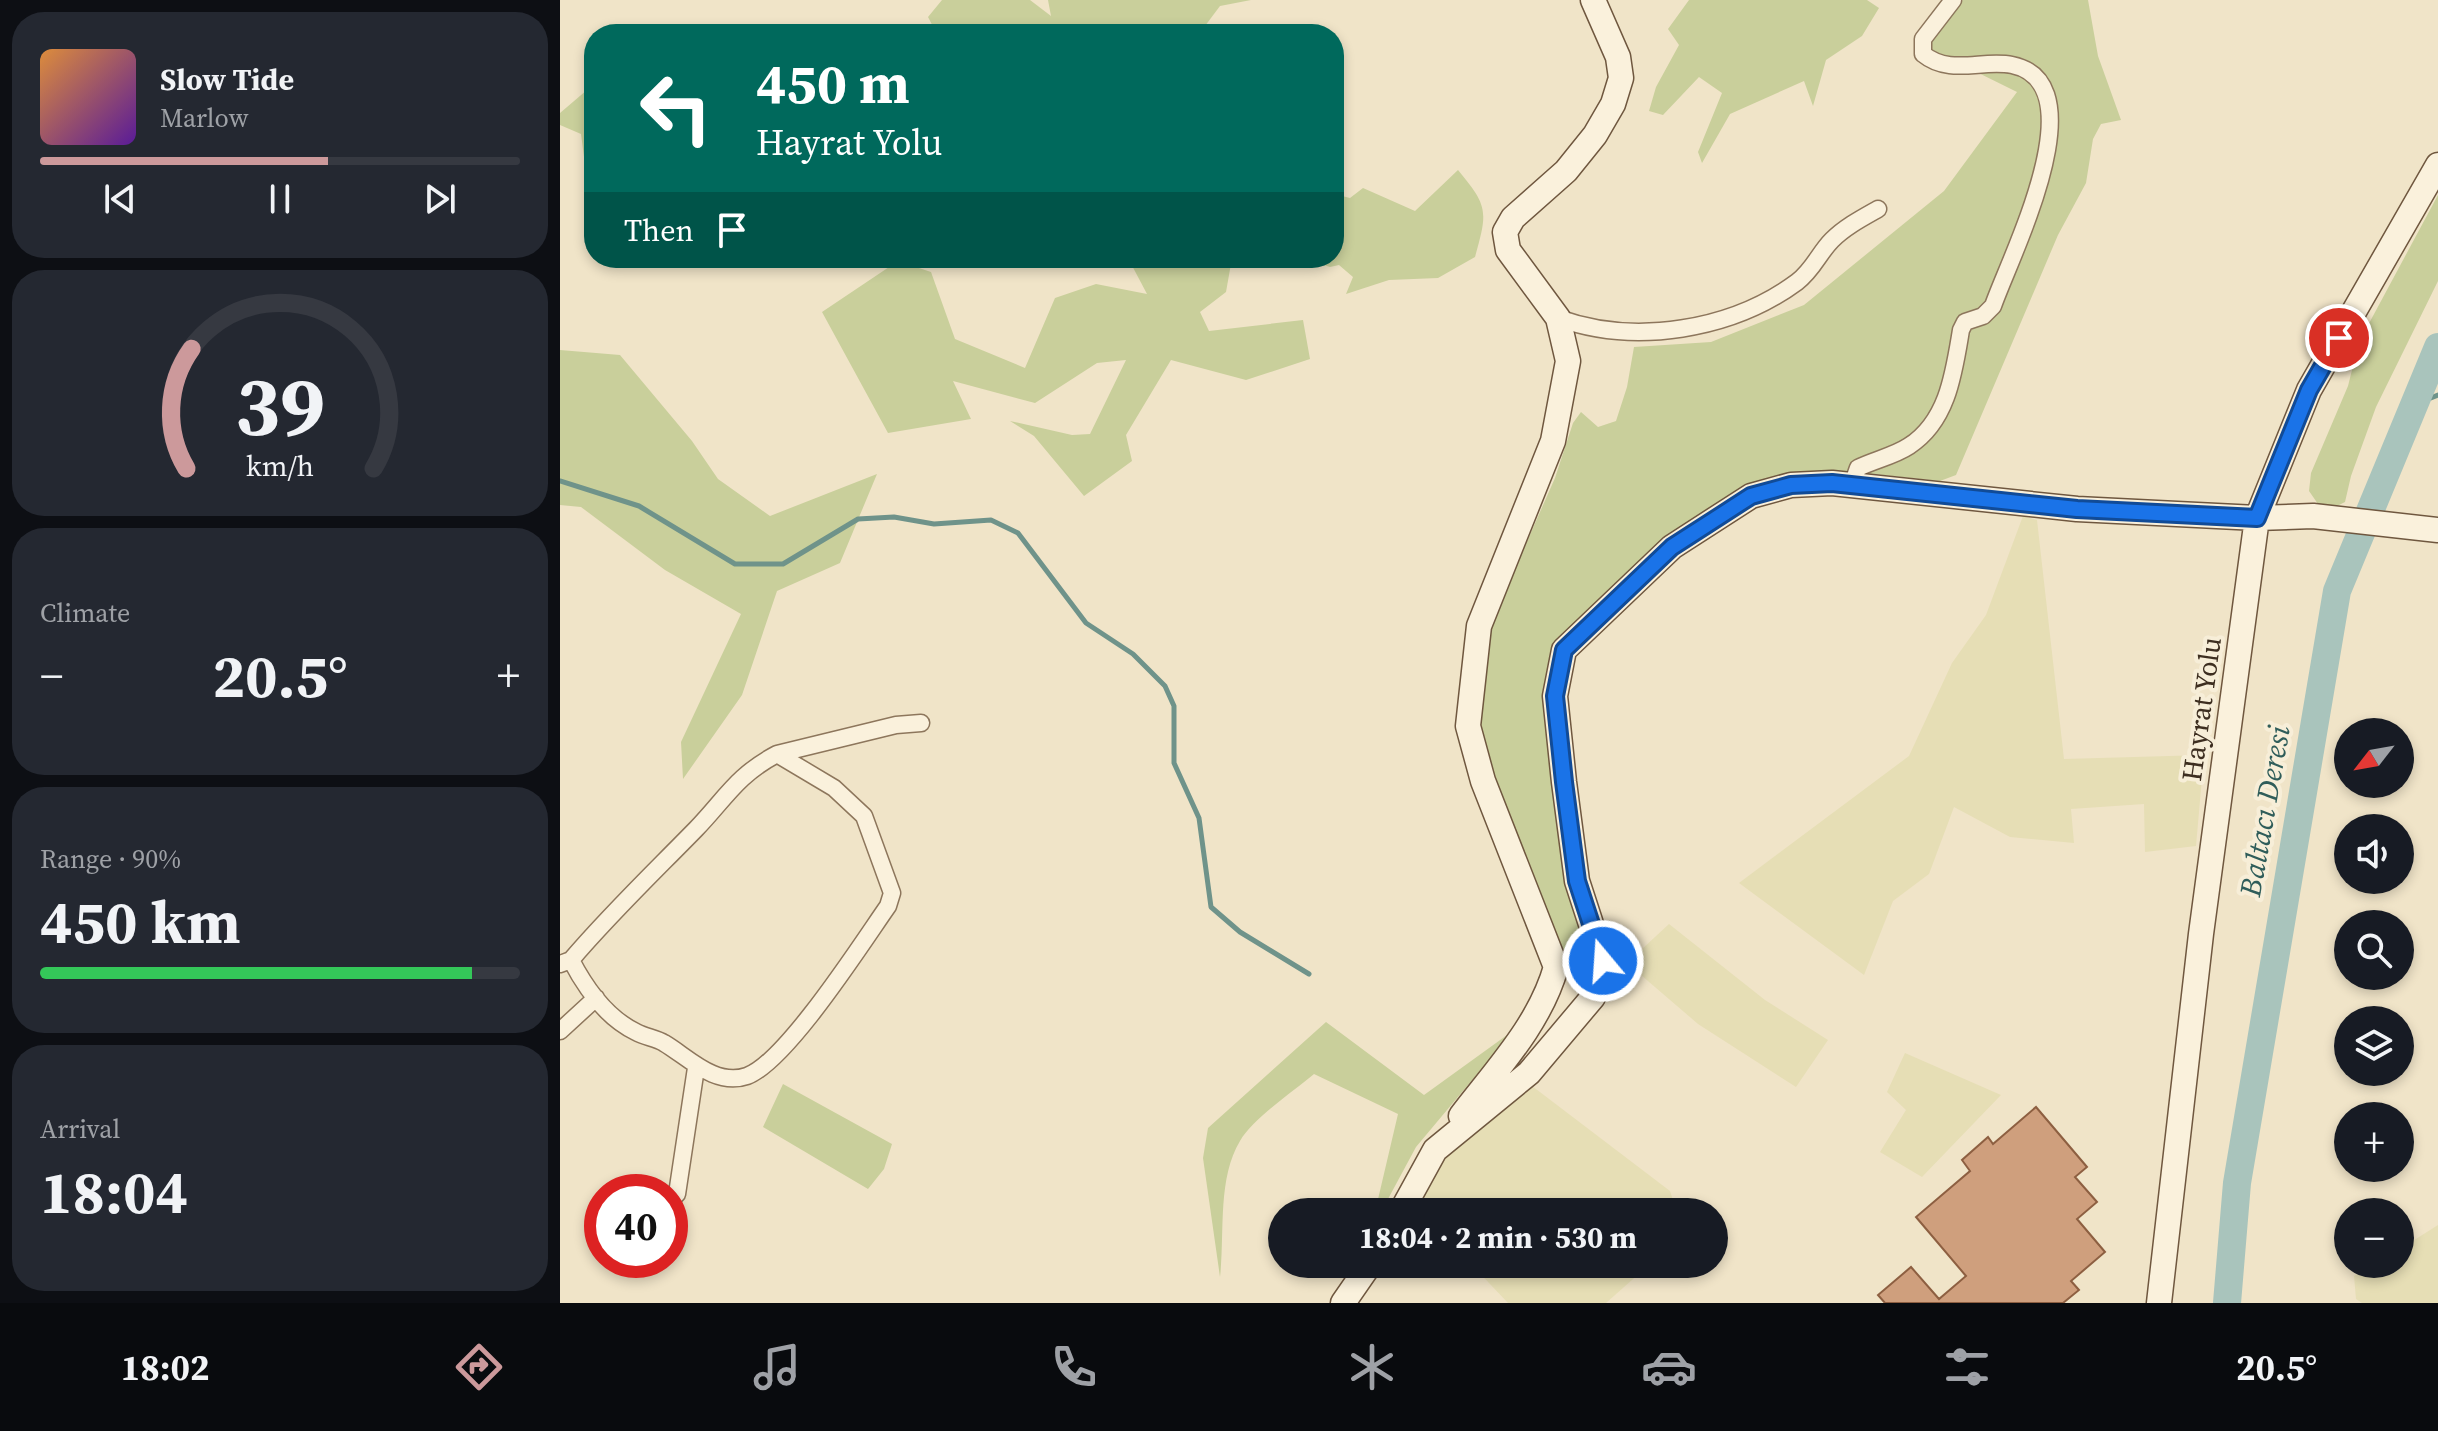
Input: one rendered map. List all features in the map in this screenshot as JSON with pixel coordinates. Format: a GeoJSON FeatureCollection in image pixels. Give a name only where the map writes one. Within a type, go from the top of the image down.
{"type":"FeatureCollection","features":[{"type":"Feature","properties":{"kind":"street"},"geometry":{"type":"LineString","coordinates":[[1409,1198],[1435,1150],[1503,1066],[1551,987],[1556,967],[1483,781],[1468,726],[1479,626],[1538,486],[1563,403],[1568,361],[1558,318],[1508,250],[1505,232],[1513,218],[1566,171],[1595,135],[1613,104],[1621,78],[1618,57],[1593,0]]}},
{"type":"Feature","properties":{"kind":"street"},"geometry":{"type":"LineString","coordinates":[[1852,485],[1858,468],[1908,447],[1931,429],[1946,398],[1961,330],[1965,322],[1983,316],[1993,306],[2037,201],[2051,116],[2046,91],[2028,70],[2009,64],[1964,68],[1932,61],[1923,54],[1923,39],[1953,0]]}},
{"type":"Feature","properties":{"kind":"street","name":"Hayrat Yolu"},"geometry":{"type":"LineString","coordinates":[[2159,1303],[2200,948],[2257,518],[2309,390],[2438,165]]}},
{"type":"Feature","properties":{"kind":"street"},"geometry":{"type":"LineString","coordinates":[[1558,318],[1583,328],[1633,331],[1679,329],[1726,320],[1796,283],[1811,270],[1833,239],[1878,209]]}},
{"type":"Feature","properties":{"kind":"street"},"geometry":{"type":"LineString","coordinates":[[1435,1150],[1529,1073],[1593,997],[1603,961],[1577,881],[1564,782],[1555,696],[1564,650],[1672,547],[1751,496],[1791,485],[1852,485],[2077,509],[2257,518],[2313,516],[2438,530]]}},
{"type":"Feature","properties":{"kind":"street"},"geometry":{"type":"LineString","coordinates":[[777,754],[834,788],[864,816],[892,893],[888,906],[819,1005],[777,1053],[747,1076],[726,1076],[696,1068],[664,1043],[633,1031],[587,990],[566,962],[707,818],[751,768],[777,754],[852,735],[921,723]]}},
{"type":"Feature","properties":{"kind":"street"},"geometry":{"type":"LineString","coordinates":[[560,1031],[596,998]]}},
{"type":"Feature","properties":{"kind":"street"},"geometry":{"type":"LineString","coordinates":[[680,1174],[696,1068]]}},
{"type":"Feature","properties":{"kind":"street"},"geometry":{"type":"LineString","coordinates":[[1343,1303],[1360,1278]]}},
{"type":"Feature","properties":{"kind":"shaded area"},"geometry":{"type":"Polygon","coordinates":[[[2023,516],[2037,520],[2064,759],[2204,755],[2196,846],[2145,852],[2144,804],[2071,809],[2074,843],[2010,837],[1954,807],[1929,874],[1893,901],[1864,975],[1739,883],[1909,756],[1952,663],[1986,615],[2023,516]]]}},
{"type":"Feature","properties":{"kind":"shaded area"},"geometry":{"type":"Polygon","coordinates":[[[1669,924],[1765,1000],[1828,1040],[1796,1087],[1698,1024],[1627,963],[1669,924]]]}},
{"type":"Feature","properties":{"kind":"shaded area"},"geometry":{"type":"Polygon","coordinates":[[[1905,1053],[2001,1095],[1922,1177],[1880,1152],[1906,1110],[1887,1092],[1905,1053]]]}},
{"type":"Feature","properties":{"kind":"shaded area"},"geometry":{"type":"Polygon","coordinates":[[[1532,1086],[1670,1191],[1672,1198],[1423,1198],[1447,1154],[1532,1086]]]}},
{"type":"Feature","properties":{"kind":"shaded area"},"geometry":{"type":"Polygon","coordinates":[[[2438,1225],[2438,1303],[2362,1303],[2356,1299],[2354,1278],[2414,1278],[2414,1240],[2438,1225]]]}},
{"type":"Feature","properties":{"kind":"shaded area"},"geometry":{"type":"Polygon","coordinates":[[[1484,1278],[1634,1278],[1606,1303],[1508,1303],[1484,1278]]]}},
{"type":"Feature","properties":{"kind":"green space"},"geometry":{"type":"Polygon","coordinates":[[[942,0],[1030,0],[1051,16],[1048,0],[1251,0],[1220,6],[1206,24],[932,24],[928,17],[942,0]]]}},
{"type":"Feature","properties":{"kind":"green space"},"geometry":{"type":"Polygon","coordinates":[[[1689,0],[1867,0],[1879,8],[1862,36],[1826,60],[1813,106],[1804,81],[1730,114],[1702,163],[1698,152],[1722,93],[1699,77],[1663,115],[1649,111],[1656,87],[1679,45],[1668,29],[1689,0]]]}},
{"type":"Feature","properties":{"kind":"green space"},"geometry":{"type":"Polygon","coordinates":[[[1963,0],[2088,0],[2098,56],[2121,120],[2101,124],[2093,139],[2086,183],[2058,235],[1956,475],[1940,481],[1874,474],[1793,476],[1561,640],[1586,941],[1577,972],[1565,965],[1474,727],[1484,639],[1555,478],[1573,423],[1581,412],[1598,427],[1616,421],[1627,387],[1634,347],[1711,342],[1804,305],[1944,191],[2017,92],[1928,48],[1936,27],[1963,0]]]}},
{"type":"Feature","properties":{"kind":"green space"},"geometry":{"type":"Polygon","coordinates":[[[584,93],[584,157],[581,134],[560,125],[560,113],[584,93]]]}},
{"type":"Feature","properties":{"kind":"green space"},"geometry":{"type":"Polygon","coordinates":[[[1458,170],[1475,192],[1483,210],[1475,257],[1438,278],[1389,280],[1346,294],[1353,277],[1342,268],[1344,196],[1350,198],[1363,188],[1415,211],[1458,170]]]}},
{"type":"Feature","properties":{"kind":"green space"},"geometry":{"type":"Polygon","coordinates":[[[2438,195],[2438,281],[2376,407],[2345,502],[2337,506],[2318,504],[2309,491],[2311,473],[2348,386],[2359,342],[2438,195]]]}},
{"type":"Feature","properties":{"kind":"green space"},"geometry":{"type":"Polygon","coordinates":[[[888,268],[919,268],[931,272],[955,339],[1025,368],[1055,298],[1096,284],[1147,294],[1133,268],[1230,268],[1226,292],[1200,312],[1209,331],[1303,320],[1310,359],[1246,380],[1171,360],[1126,435],[1132,461],[1084,496],[1034,436],[1010,421],[1072,435],[1090,434],[1126,360],[1097,363],[1035,403],[953,381],[971,419],[888,433],[822,312],[888,268]]]}},
{"type":"Feature","properties":{"kind":"green space"},"geometry":{"type":"Polygon","coordinates":[[[560,350],[620,355],[692,441],[718,479],[770,516],[877,474],[840,563],[777,591],[742,695],[683,779],[681,742],[741,614],[665,570],[581,507],[560,505],[560,350]]]}},
{"type":"Feature","properties":{"kind":"green space"},"geometry":{"type":"Polygon","coordinates":[[[1326,1022],[1424,1095],[1514,1030],[1416,1147],[1389,1198],[1378,1198],[1398,1114],[1314,1074],[1274,1106],[1246,1132],[1233,1156],[1223,1207],[1220,1277],[1203,1158],[1208,1128],[1326,1022]]]}},
{"type":"Feature","properties":{"kind":"green space"},"geometry":{"type":"Polygon","coordinates":[[[783,1084],[892,1144],[884,1169],[868,1189],[763,1127],[783,1084]]]}},
{"type":"Feature","properties":{"kind":"building"},"geometry":{"type":"Polygon","coordinates":[[[2036,1107],[2087,1167],[2075,1177],[2097,1202],[2077,1219],[2105,1252],[2071,1281],[2079,1290],[2063,1303],[1885,1303],[1878,1295],[1911,1267],[1939,1299],[1966,1276],[1916,1217],[1970,1171],[1962,1160],[1988,1137],[1993,1144],[2036,1107]]]}},
{"type":"Feature","properties":{"kind":"waterway","name":"Baltacı Deresi"},"geometry":{"type":"LineString","coordinates":[[2227,1303],[2237,1183],[2337,591],[2438,347]]}},
{"type":"Feature","properties":{"kind":"waterway"},"geometry":{"type":"LineString","coordinates":[[2413,405],[2438,395]]}},
{"type":"Feature","properties":{"kind":"waterway"},"geometry":{"type":"LineString","coordinates":[[560,481],[639,506],[735,564],[783,564],[858,519],[894,517],[934,524],[991,520],[1018,533],[1086,623],[1133,654],[1165,686],[1174,706],[1174,763],[1199,818],[1211,907],[1240,932],[1309,974]]}},
{"type":"Feature","properties":{"kind":"route"},"geometry":{"type":"LineString","coordinates":[[1603,961],[1577,881],[1555,696],[1564,650],[1672,547],[1751,496],[1791,485],[1832,483],[1954,493],[2077,509],[2257,518],[2309,390],[2339,338]]}}]}
